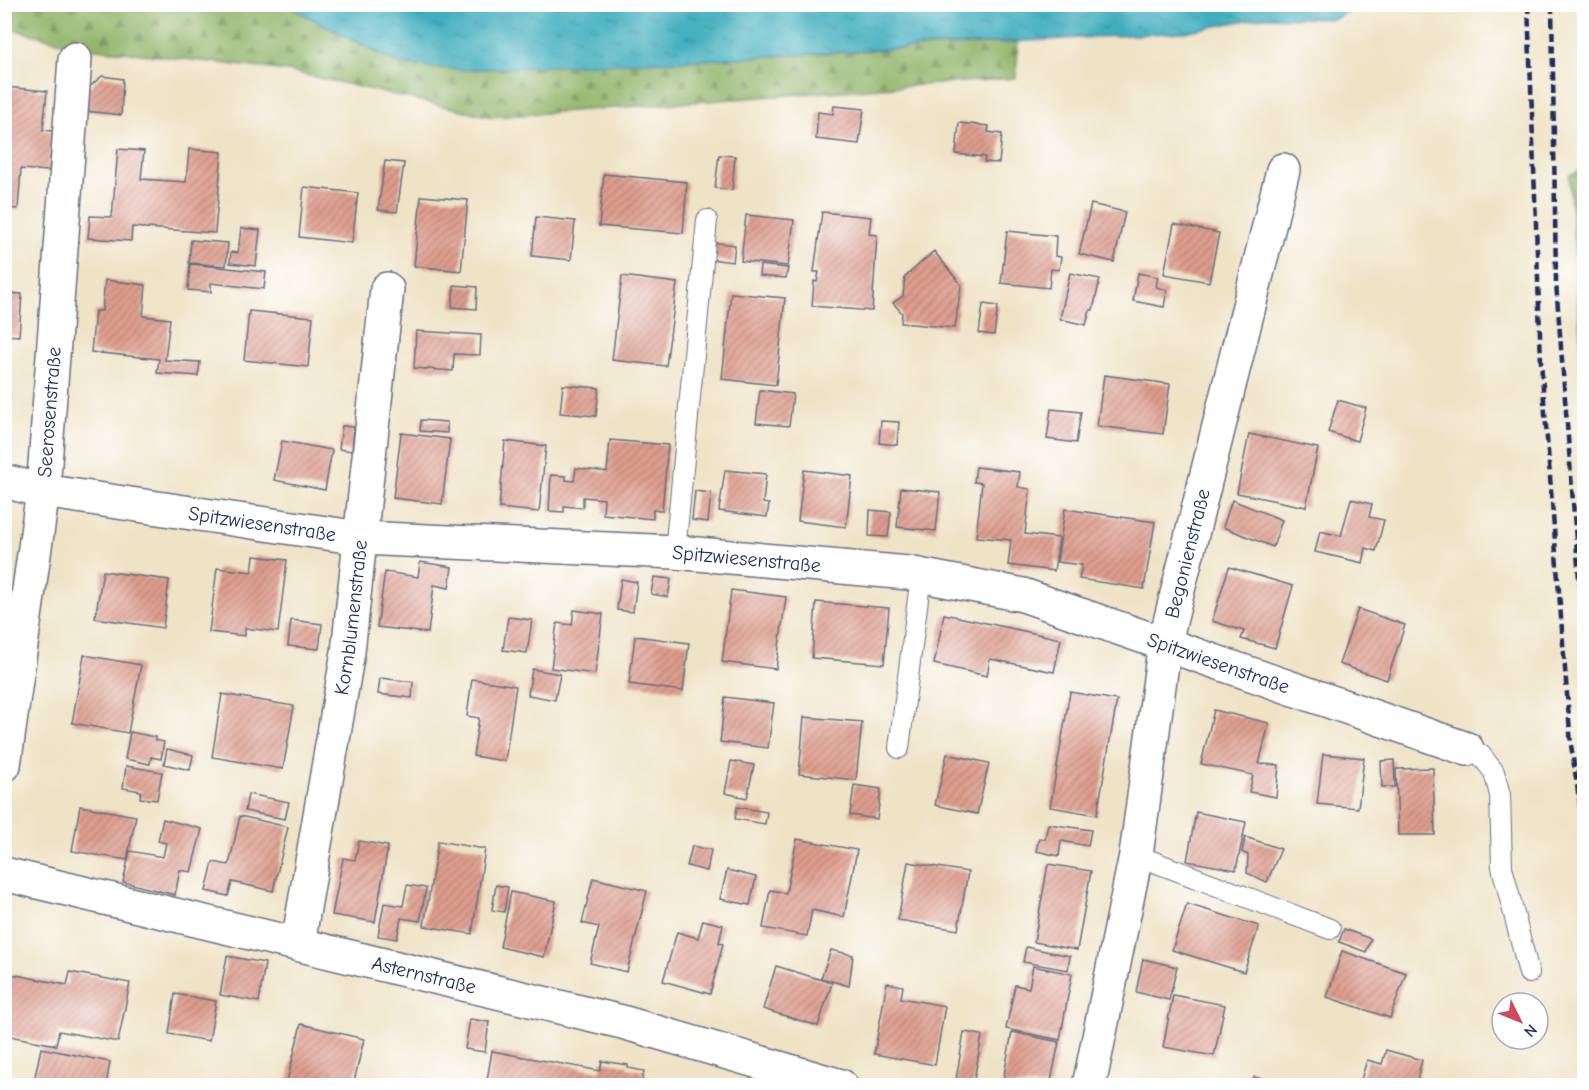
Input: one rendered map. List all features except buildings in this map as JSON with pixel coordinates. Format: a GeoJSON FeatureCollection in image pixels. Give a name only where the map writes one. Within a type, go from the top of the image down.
{"type":"FeatureCollection","features":[{"type":"Feature","properties":{"kind":"street","name":"Seerosenstraße"},"geometry":{"type":"LineString","coordinates":[[4,765],[43,491],[75,59]]}},
{"type":"Feature","properties":{"kind":"street","name":"Begonienstraße"},"geometry":{"type":"LineString","coordinates":[[1089,1086],[1136,855],[1165,642],[1283,170]]}},
{"type":"Feature","properties":{"kind":"street","name":"Kornblumenstraße"},"geometry":{"type":"LineString","coordinates":[[298,943],[348,652],[387,289]]}},
{"type":"Feature","properties":{"kind":"street","name":"Spitzwiesenstraße"},"geometry":{"type":"LineString","coordinates":[[4,481],[43,491],[360,538],[675,552],[921,575],[1023,595],[1165,642],[1467,749]]}},
{"type":"Feature","properties":{"kind":"street","name":"Asternstraße"},"geometry":{"type":"LineString","coordinates":[[4,874],[622,1022],[842,1086]]}},
{"type":"Feature","properties":{"kind":"lane"},"geometry":{"type":"LineString","coordinates":[[675,552],[707,220]]}},
{"type":"Feature","properties":{"kind":"lane"},"geometry":{"type":"LineString","coordinates":[[899,748],[921,575]]}},
{"type":"Feature","properties":{"kind":"lane"},"geometry":{"type":"LineString","coordinates":[[1467,749],[1480,754],[1494,772],[1500,795],[1502,867],[1529,973]]}},
{"type":"Feature","properties":{"kind":"lane"},"geometry":{"type":"LineString","coordinates":[[1136,855],[1330,929]]}},
{"type":"Feature","properties":{"kind":"green space"},"geometry":{"type":"Polygon","coordinates":[[[4,5],[286,5],[400,65],[463,69],[722,59],[1018,42],[1016,78],[492,117],[288,71],[80,47],[5,27],[4,5]]]}},
{"type":"Feature","properties":{"kind":"green space"},"geometry":{"type":"Polygon","coordinates":[[[1584,169],[1584,390],[1569,175],[1584,169]]]}},
{"type":"Feature","properties":{"kind":"water"},"geometry":{"type":"Polygon","coordinates":[[[1358,4],[1335,19],[1263,17],[1185,32],[721,59],[463,70],[400,64],[286,5],[1358,4]]]}},
{"type":"Feature","properties":{"kind":"railway"},"geometry":{"type":"LineString","coordinates":[[1528,4],[1541,362],[1571,745],[1584,832]]}},
{"type":"Feature","properties":{"kind":"railway"},"geometry":{"type":"LineString","coordinates":[[1552,4],[1556,283],[1584,643]]}}]}
